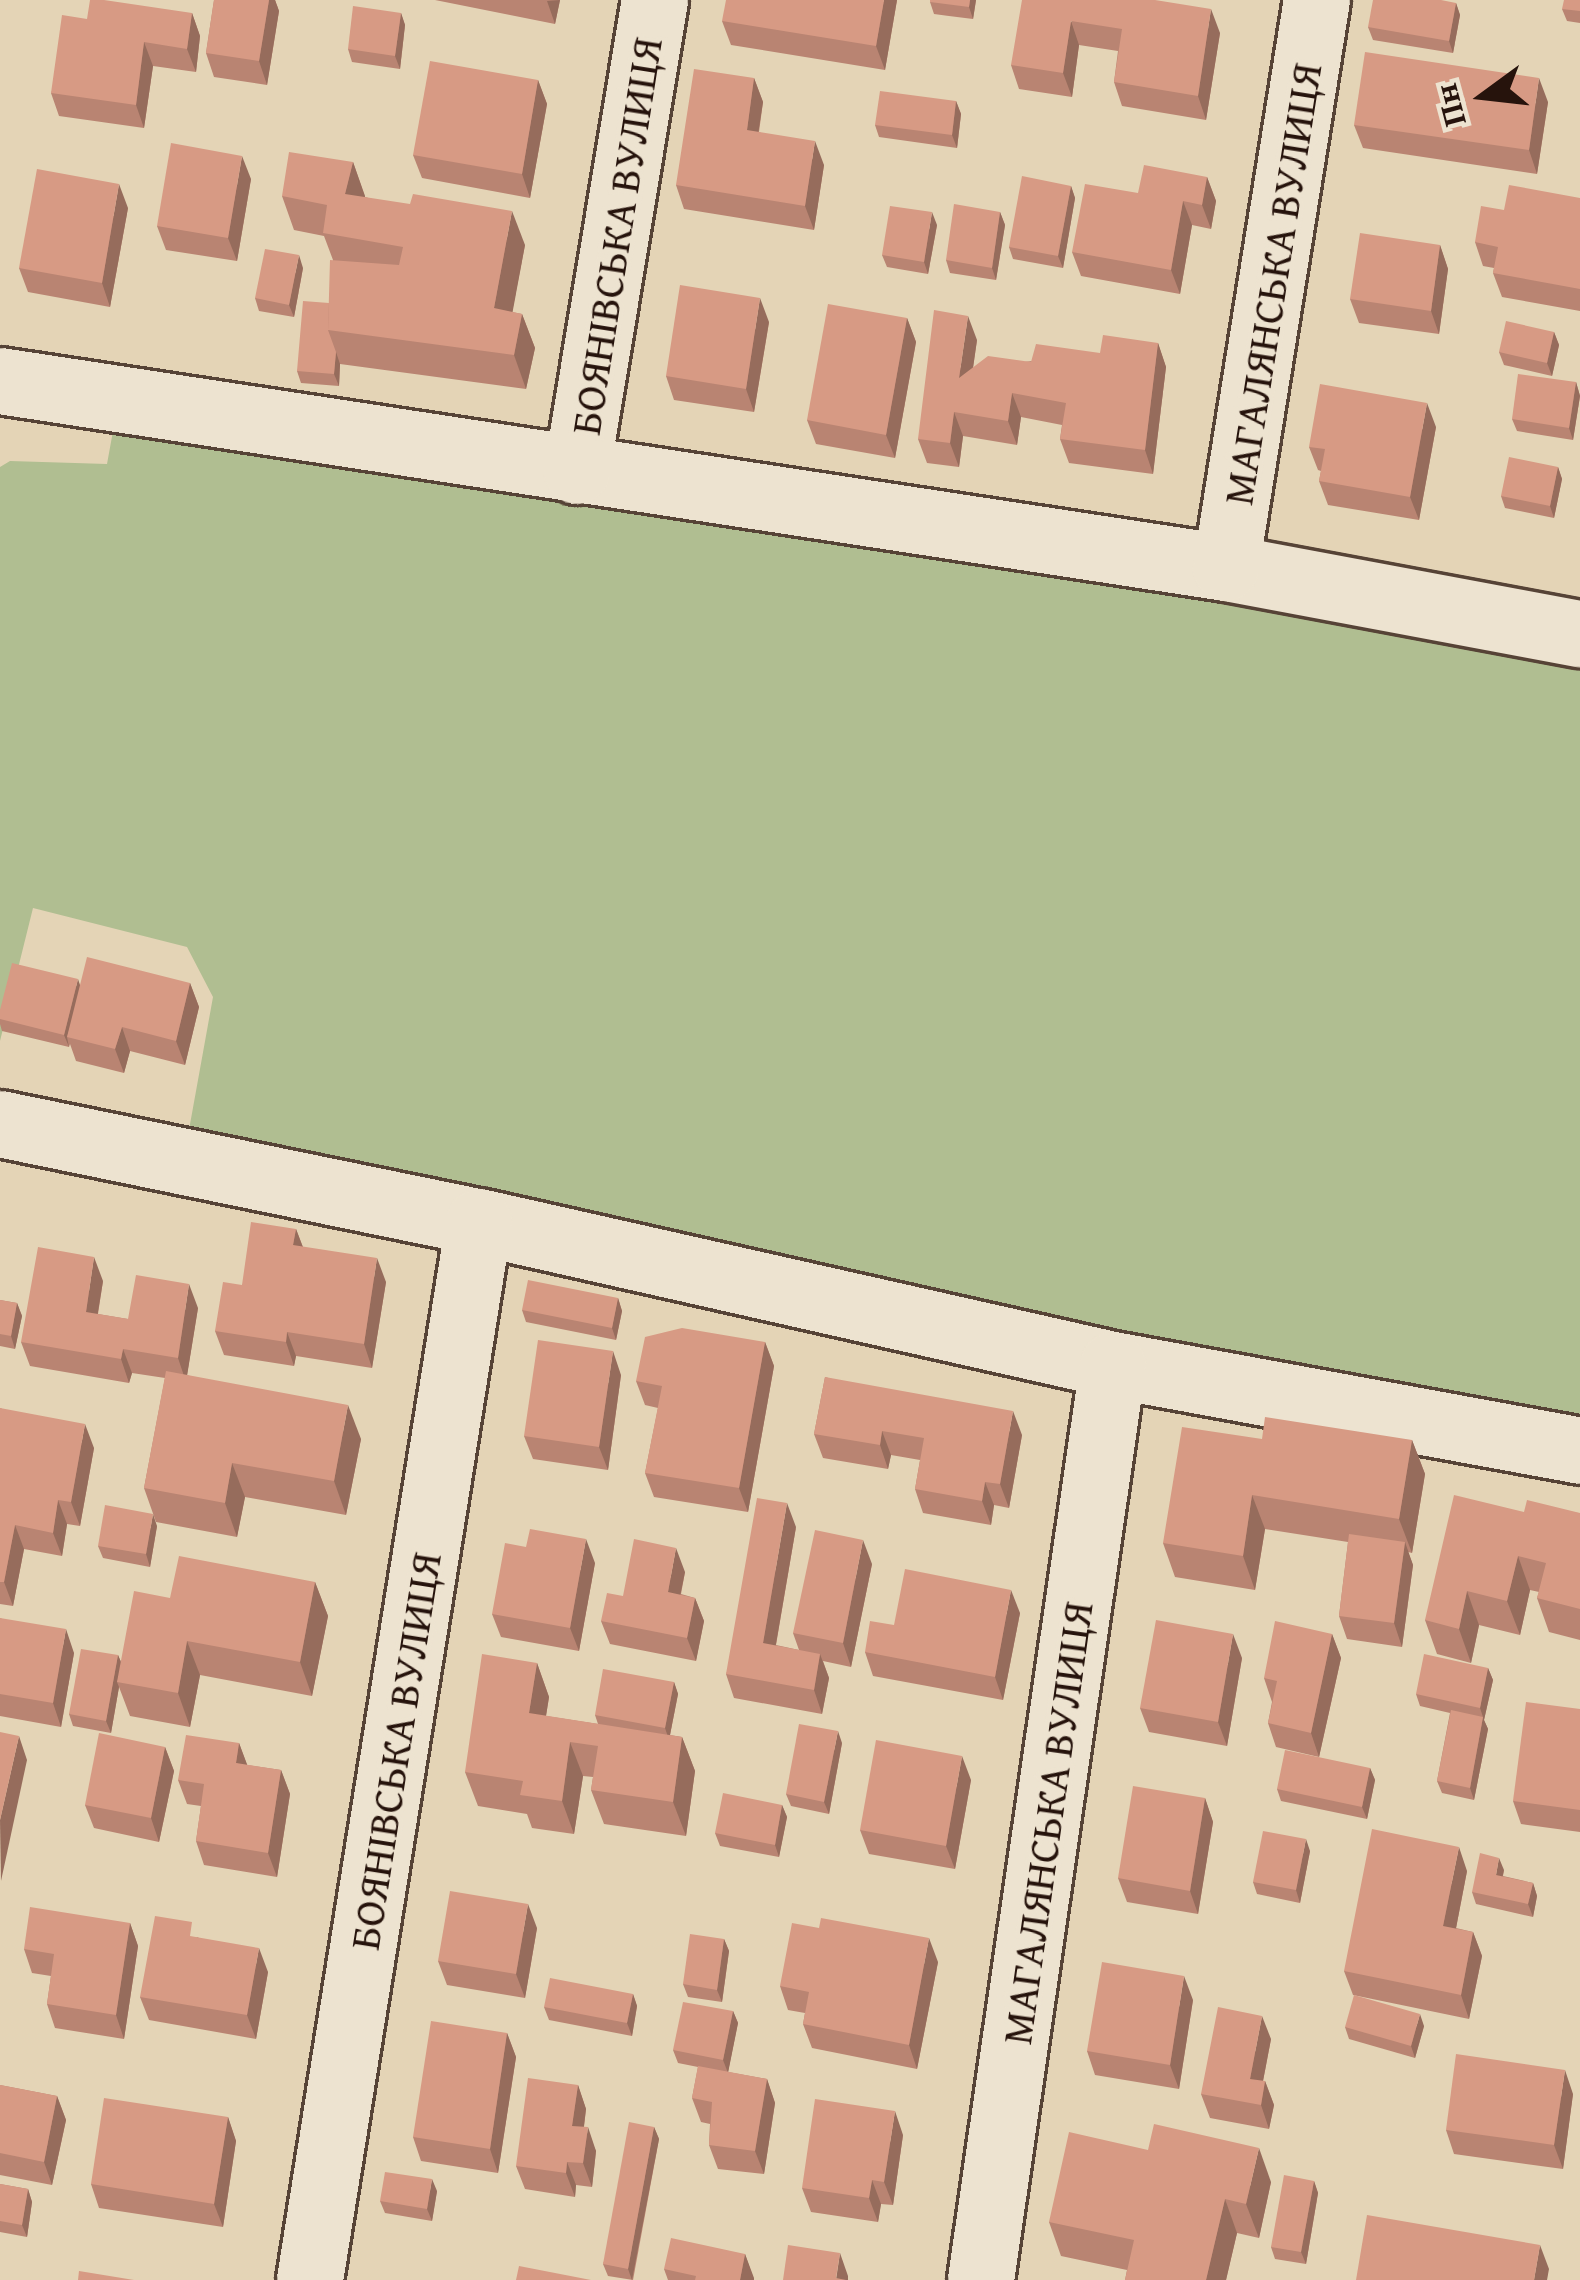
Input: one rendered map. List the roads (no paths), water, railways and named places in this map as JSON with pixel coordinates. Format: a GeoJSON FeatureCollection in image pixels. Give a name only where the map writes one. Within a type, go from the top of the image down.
{"type":"FeatureCollection","features":[{"type":"Feature","properties":{"kind":"street","name":"БОЯНІВСЬКА ВУЛИЦЯ"},"geometry":{"type":"LineString","coordinates":[[577,471],[655,0]]}},
{"type":"Feature","properties":{"kind":"street","name":"МАГАЛЯНСЬКА ВУЛИЦЯ"},"geometry":{"type":"LineString","coordinates":[[1226,568],[1317,0]]}},
{"type":"Feature","properties":{"kind":"street"},"geometry":{"type":"LineString","coordinates":[[0,381],[1226,568],[1580,634]]}},
{"type":"Feature","properties":{"kind":"street"},"geometry":{"type":"LineString","coordinates":[[0,1124],[479,1222],[1113,1365],[1580,1451]]}},
{"type":"Feature","properties":{"kind":"street","name":"БОЯНІВСЬКА ВУЛИЦЯ"},"geometry":{"type":"LineString","coordinates":[[310,2280],[479,1222]]}},
{"type":"Feature","properties":{"kind":"street","name":"МАГАЛЯНСЬКА ВУЛИЦЯ"},"geometry":{"type":"LineString","coordinates":[[981,2280],[1113,1365]]}}]}
